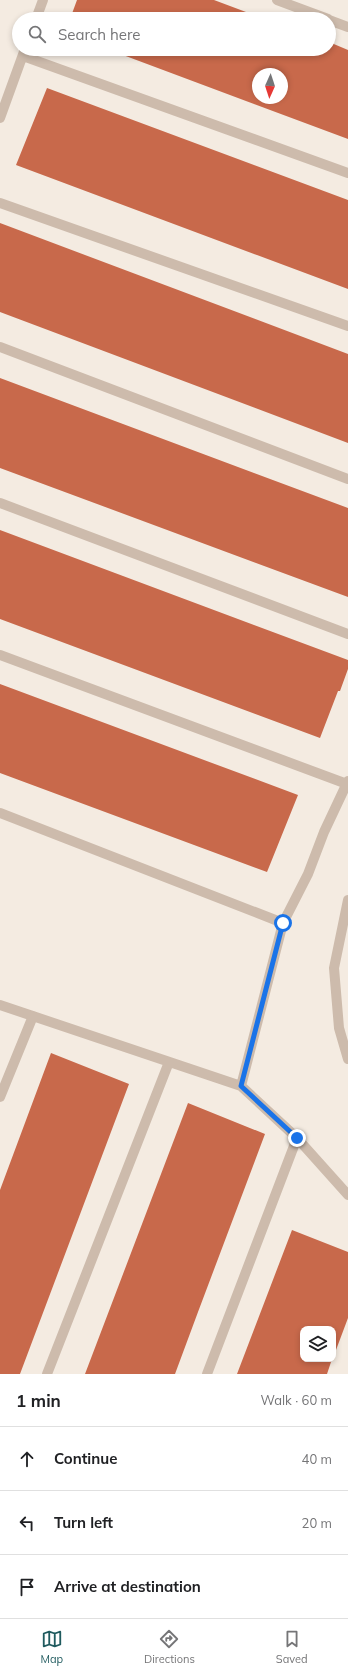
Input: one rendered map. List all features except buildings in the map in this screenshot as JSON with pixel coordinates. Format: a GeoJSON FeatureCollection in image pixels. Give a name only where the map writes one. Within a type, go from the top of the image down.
{"type":"FeatureCollection","features":[{"type":"Feature","properties":{"kind":"street"},"geometry":{"type":"LineString","coordinates":[[39,12],[43,0]]}},
{"type":"Feature","properties":{"kind":"street"},"geometry":{"type":"LineString","coordinates":[[278,0],[310,12]]}},
{"type":"Feature","properties":{"kind":"street"},"geometry":{"type":"LineString","coordinates":[[336,22],[348,27]]}},
{"type":"Feature","properties":{"kind":"street"},"geometry":{"type":"LineString","coordinates":[[0,118],[23,56]]}},
{"type":"Feature","properties":{"kind":"street"},"geometry":{"type":"LineString","coordinates":[[35,56],[348,173]]}},
{"type":"Feature","properties":{"kind":"street"},"geometry":{"type":"LineString","coordinates":[[0,203],[348,326]]}},
{"type":"Feature","properties":{"kind":"street"},"geometry":{"type":"LineString","coordinates":[[0,347],[348,479]]}},
{"type":"Feature","properties":{"kind":"street"},"geometry":{"type":"LineString","coordinates":[[0,503],[348,634]]}},
{"type":"Feature","properties":{"kind":"street"},"geometry":{"type":"LineString","coordinates":[[0,655],[347,782],[324,832],[308,874],[283,923],[241,1086]]}},
{"type":"Feature","properties":{"kind":"street"},"geometry":{"type":"LineString","coordinates":[[0,813],[283,923]]}},
{"type":"Feature","properties":{"kind":"street"},"geometry":{"type":"LineString","coordinates":[[348,900],[334,968],[339,1028],[348,1059]]}},
{"type":"Feature","properties":{"kind":"street"},"geometry":{"type":"LineString","coordinates":[[0,1004],[241,1086],[297,1138],[348,1195]]}},
{"type":"Feature","properties":{"kind":"street"},"geometry":{"type":"LineString","coordinates":[[0,1097],[33,1016]]}},
{"type":"Feature","properties":{"kind":"street"},"geometry":{"type":"LineString","coordinates":[[47,1374],[169,1062]]}},
{"type":"Feature","properties":{"kind":"street"},"geometry":{"type":"LineString","coordinates":[[206,1374],[297,1138]]}},
{"type":"Feature","properties":{"kind":"route"},"geometry":{"type":"LineString","coordinates":[[283,923],[241,1086],[297,1138]]}}]}
